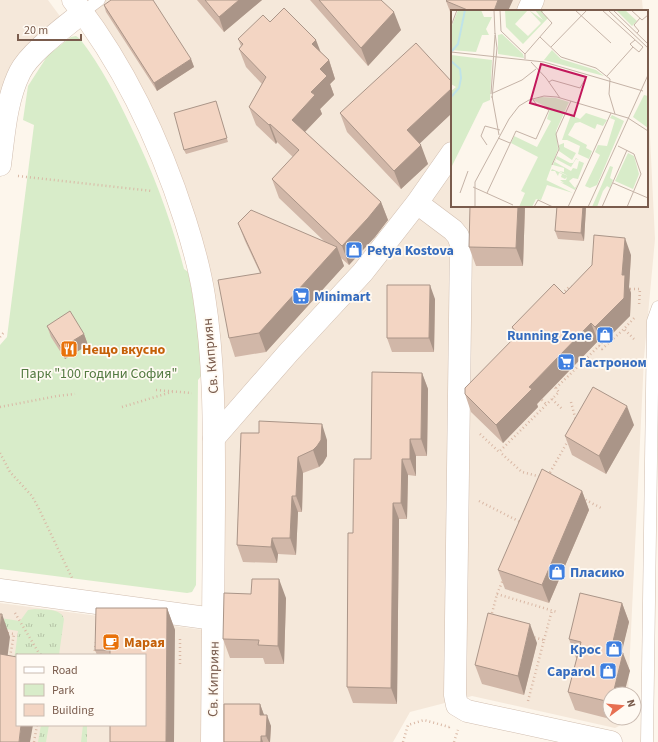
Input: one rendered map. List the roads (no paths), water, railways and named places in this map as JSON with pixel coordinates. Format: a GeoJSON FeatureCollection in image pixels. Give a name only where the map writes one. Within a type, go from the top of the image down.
{"type":"FeatureCollection","features":[{"type":"Feature","properties":{"kind":"street"},"geometry":{"type":"LineString","coordinates":[[528,10],[533,0]]}},
{"type":"Feature","properties":{"kind":"street"},"geometry":{"type":"LineString","coordinates":[[7,170],[6,118],[12,93],[21,71],[32,56],[85,4]]}},
{"type":"Feature","properties":{"kind":"street","name":"Св. Киприян"},"geometry":{"type":"LineString","coordinates":[[85,4],[142,112],[175,188],[193,245],[204,294],[211,341],[214,438],[212,742]]}},
{"type":"Feature","properties":{"kind":"street"},"geometry":{"type":"LineString","coordinates":[[214,438],[289,352],[363,272],[417,203],[451,154]]}},
{"type":"Feature","properties":{"kind":"street"},"geometry":{"type":"LineString","coordinates":[[417,203],[454,230],[458,236],[460,244],[455,695],[457,705],[467,711],[611,742]]}},
{"type":"Feature","properties":{"kind":"street"},"geometry":{"type":"LineString","coordinates":[[1,590],[214,619]]}},
{"type":"Feature","properties":{"kind":"lane"},"geometry":{"type":"LineString","coordinates":[[647,742],[653,321],[658,307]]}},
{"type":"Feature","properties":{"kind":"place","name":"Petya Kostova"},"geometry":{"type":"Point","coordinates":[354,250]}},
{"type":"Feature","properties":{"kind":"place","name":"Minimart"},"geometry":{"type":"Point","coordinates":[301,296]}},
{"type":"Feature","properties":{"kind":"place","name":"Running Zone"},"geometry":{"type":"Point","coordinates":[605,335]}},
{"type":"Feature","properties":{"kind":"place","name":"Нещо вкусно"},"geometry":{"type":"Point","coordinates":[69,349]}},
{"type":"Feature","properties":{"kind":"place","name":"Гастроном"},"geometry":{"type":"Point","coordinates":[566,362]}},
{"type":"Feature","properties":{"kind":"place","name":"Пласико"},"geometry":{"type":"Point","coordinates":[557,572]}},
{"type":"Feature","properties":{"kind":"place","name":"Марая"},"geometry":{"type":"Point","coordinates":[111,642]}},
{"type":"Feature","properties":{"kind":"place","name":"Крос"},"geometry":{"type":"Point","coordinates":[614,649]}},
{"type":"Feature","properties":{"kind":"place","name":"Caparol"},"geometry":{"type":"Point","coordinates":[608,671]}},
{"type":"Feature","properties":{"kind":"park label","name":"Парк \"100 години София\""},"geometry":{"type":"Point","coordinates":[99,373]}}]}
